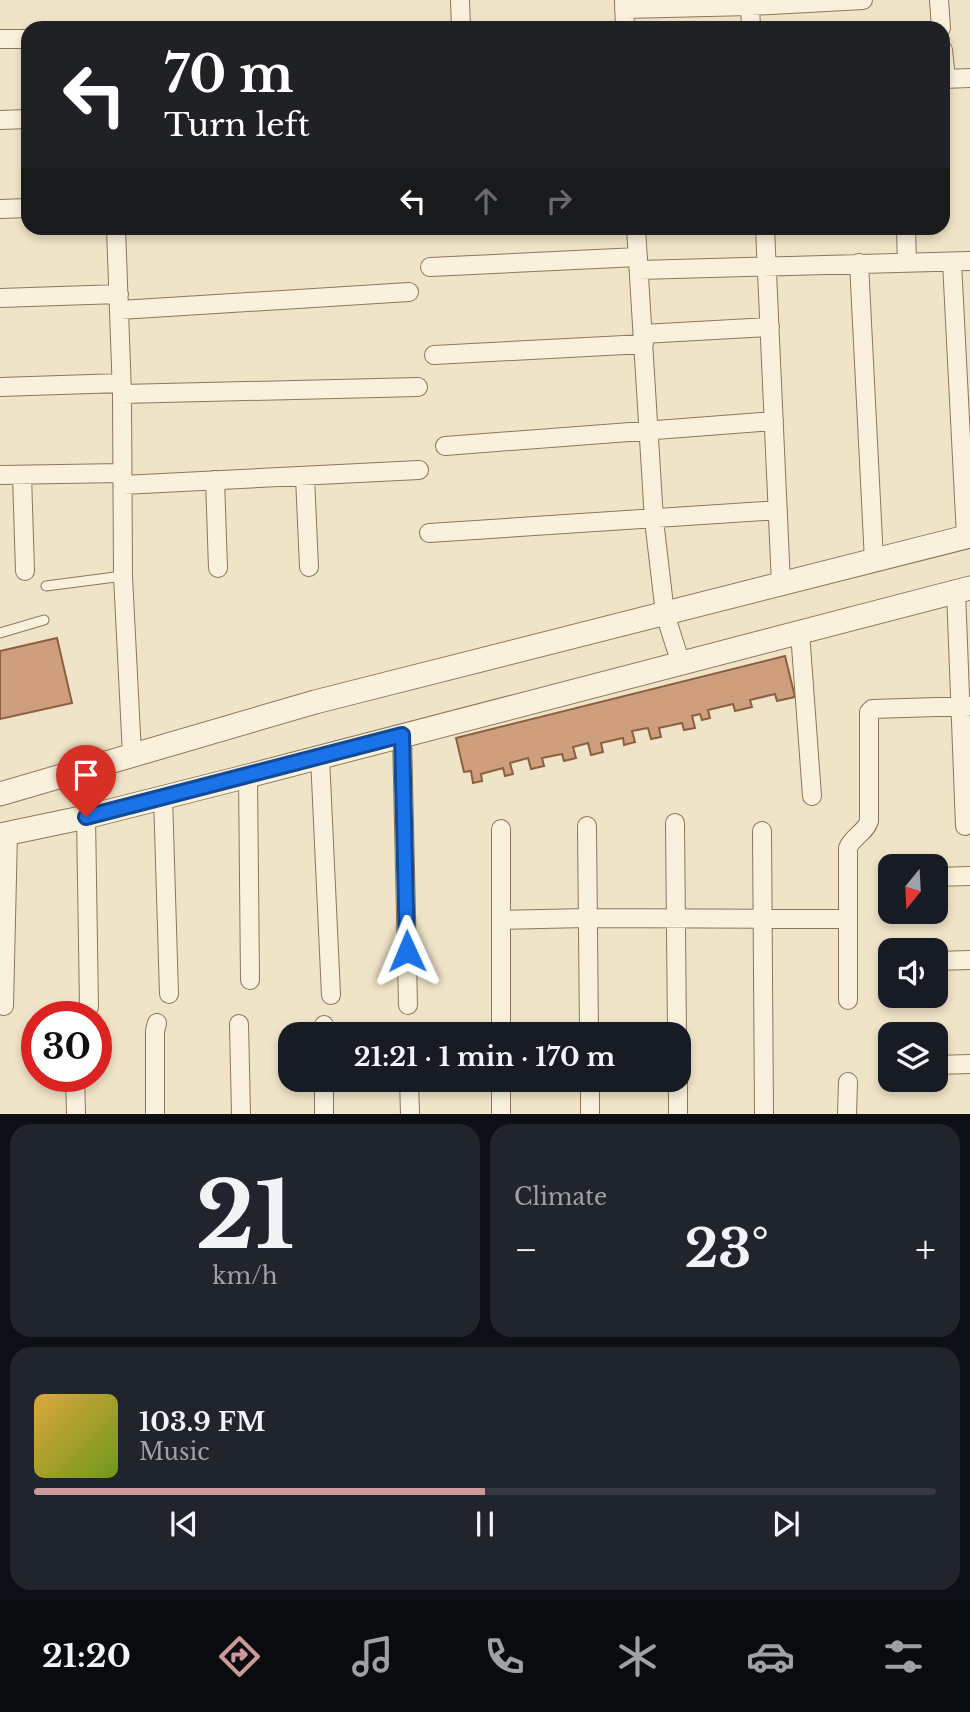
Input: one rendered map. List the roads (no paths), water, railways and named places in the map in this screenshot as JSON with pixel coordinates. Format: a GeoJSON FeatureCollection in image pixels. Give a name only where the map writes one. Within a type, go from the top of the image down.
{"type":"FeatureCollection","features":[{"type":"Feature","properties":{"kind":"street"},"geometry":{"type":"LineString","coordinates":[[460,0],[461,21]]}},
{"type":"Feature","properties":{"kind":"street"},"geometry":{"type":"LineString","coordinates":[[624,4],[750,6],[863,0]]}},
{"type":"Feature","properties":{"kind":"street"},"geometry":{"type":"LineString","coordinates":[[939,0],[941,21]]}},
{"type":"Feature","properties":{"kind":"street"},"geometry":{"type":"LineString","coordinates":[[750,6],[751,21]]}},
{"type":"Feature","properties":{"kind":"street"},"geometry":{"type":"LineString","coordinates":[[0,39],[21,39]]}},
{"type":"Feature","properties":{"kind":"street"},"geometry":{"type":"LineString","coordinates":[[950,79],[970,78]]}},
{"type":"Feature","properties":{"kind":"street"},"geometry":{"type":"LineString","coordinates":[[0,120],[21,119]]}},
{"type":"Feature","properties":{"kind":"street"},"geometry":{"type":"LineString","coordinates":[[0,209],[21,208]]}},
{"type":"Feature","properties":{"kind":"street"},"geometry":{"type":"LineString","coordinates":[[116,235],[122,389],[123,576],[132,755]]}},
{"type":"Feature","properties":{"kind":"street"},"geometry":{"type":"LineString","coordinates":[[637,235],[653,520],[665,614],[681,664]]}},
{"type":"Feature","properties":{"kind":"street"},"geometry":{"type":"LineString","coordinates":[[766,235],[781,584]]}},
{"type":"Feature","properties":{"kind":"street"},"geometry":{"type":"LineString","coordinates":[[906,235],[907,263]]}},
{"type":"Feature","properties":{"kind":"street"},"geometry":{"type":"LineString","coordinates":[[0,794],[315,702],[968,537],[961,261],[768,267],[639,264],[430,267]]}},
{"type":"Feature","properties":{"kind":"street"},"geometry":{"type":"LineString","coordinates":[[859,263],[874,561]]}},
{"type":"Feature","properties":{"kind":"street"},"geometry":{"type":"LineString","coordinates":[[0,298],[120,302],[409,292]]}},
{"type":"Feature","properties":{"kind":"street"},"geometry":{"type":"LineString","coordinates":[[434,355],[771,327]]}},
{"type":"Feature","properties":{"kind":"street"},"geometry":{"type":"LineString","coordinates":[[0,387],[418,387]]}},
{"type":"Feature","properties":{"kind":"street"},"geometry":{"type":"LineString","coordinates":[[445,446],[774,421]]}},
{"type":"Feature","properties":{"kind":"street"},"geometry":{"type":"LineString","coordinates":[[0,475],[215,480],[419,470]]}},
{"type":"Feature","properties":{"kind":"street"},"geometry":{"type":"LineString","coordinates":[[22,475],[25,571]]}},
{"type":"Feature","properties":{"kind":"street"},"geometry":{"type":"LineString","coordinates":[[306,477],[309,567]]}},
{"type":"Feature","properties":{"kind":"street"},"geometry":{"type":"LineString","coordinates":[[215,480],[218,569]]}},
{"type":"Feature","properties":{"kind":"street"},"geometry":{"type":"LineString","coordinates":[[429,533],[778,510]]}},
{"type":"Feature","properties":{"kind":"street"},"geometry":{"type":"LineString","coordinates":[[4,1006],[4,834],[86,817],[248,776],[963,589],[965,825]]}},
{"type":"Feature","properties":{"kind":"street"},"geometry":{"type":"LineString","coordinates":[[800,632],[811,796]]}},
{"type":"Feature","properties":{"kind":"street"},"geometry":{"type":"LineString","coordinates":[[848,999],[849,846],[870,821],[869,712],[872,709],[966,706]]}},
{"type":"Feature","properties":{"kind":"street"},"geometry":{"type":"LineString","coordinates":[[402,735],[408,1005]]}},
{"type":"Feature","properties":{"kind":"street"},"geometry":{"type":"LineString","coordinates":[[320,757],[331,995]]}},
{"type":"Feature","properties":{"kind":"street"},"geometry":{"type":"LineString","coordinates":[[248,776],[250,980]]}},
{"type":"Feature","properties":{"kind":"street"},"geometry":{"type":"LineString","coordinates":[[163,796],[169,993]]}},
{"type":"Feature","properties":{"kind":"street"},"geometry":{"type":"LineString","coordinates":[[86,817],[89,1001]]}},
{"type":"Feature","properties":{"kind":"street"},"geometry":{"type":"LineString","coordinates":[[675,823],[677,1022]]}},
{"type":"Feature","properties":{"kind":"street"},"geometry":{"type":"LineString","coordinates":[[587,826],[589,1022]]}},
{"type":"Feature","properties":{"kind":"street"},"geometry":{"type":"LineString","coordinates":[[501,829],[501,1022]]}},
{"type":"Feature","properties":{"kind":"street"},"geometry":{"type":"LineString","coordinates":[[762,831],[764,1114]]}},
{"type":"Feature","properties":{"kind":"street"},"geometry":{"type":"LineString","coordinates":[[948,877],[970,876]]}},
{"type":"Feature","properties":{"kind":"street"},"geometry":{"type":"LineString","coordinates":[[501,920],[848,919]]}},
{"type":"Feature","properties":{"kind":"street"},"geometry":{"type":"LineString","coordinates":[[948,961],[970,960]]}},
{"type":"Feature","properties":{"kind":"street"},"geometry":{"type":"LineString","coordinates":[[155,1114],[157,1023]]}},
{"type":"Feature","properties":{"kind":"street"},"geometry":{"type":"LineString","coordinates":[[239,1024],[241,1114]]}},
{"type":"Feature","properties":{"kind":"street"},"geometry":{"type":"LineString","coordinates":[[948,1064],[970,1063]]}},
{"type":"Feature","properties":{"kind":"street"},"geometry":{"type":"LineString","coordinates":[[847,1114],[848,1082]]}},
{"type":"Feature","properties":{"kind":"street"},"geometry":{"type":"LineString","coordinates":[[75,1092],[76,1114]]}},
{"type":"Feature","properties":{"kind":"street"},"geometry":{"type":"LineString","coordinates":[[324,1092],[324,1114]]}},
{"type":"Feature","properties":{"kind":"street"},"geometry":{"type":"LineString","coordinates":[[409,1092],[410,1114]]}},
{"type":"Feature","properties":{"kind":"street"},"geometry":{"type":"LineString","coordinates":[[501,1092],[502,1114]]}},
{"type":"Feature","properties":{"kind":"street"},"geometry":{"type":"LineString","coordinates":[[590,1092],[590,1114]]}},
{"type":"Feature","properties":{"kind":"street"},"geometry":{"type":"LineString","coordinates":[[678,1092],[678,1114]]}},
{"type":"Feature","properties":{"kind":"lane"},"geometry":{"type":"LineString","coordinates":[[46,586],[123,576]]}},
{"type":"Feature","properties":{"kind":"lane"},"geometry":{"type":"LineString","coordinates":[[0,633],[44,620]]}}]}
